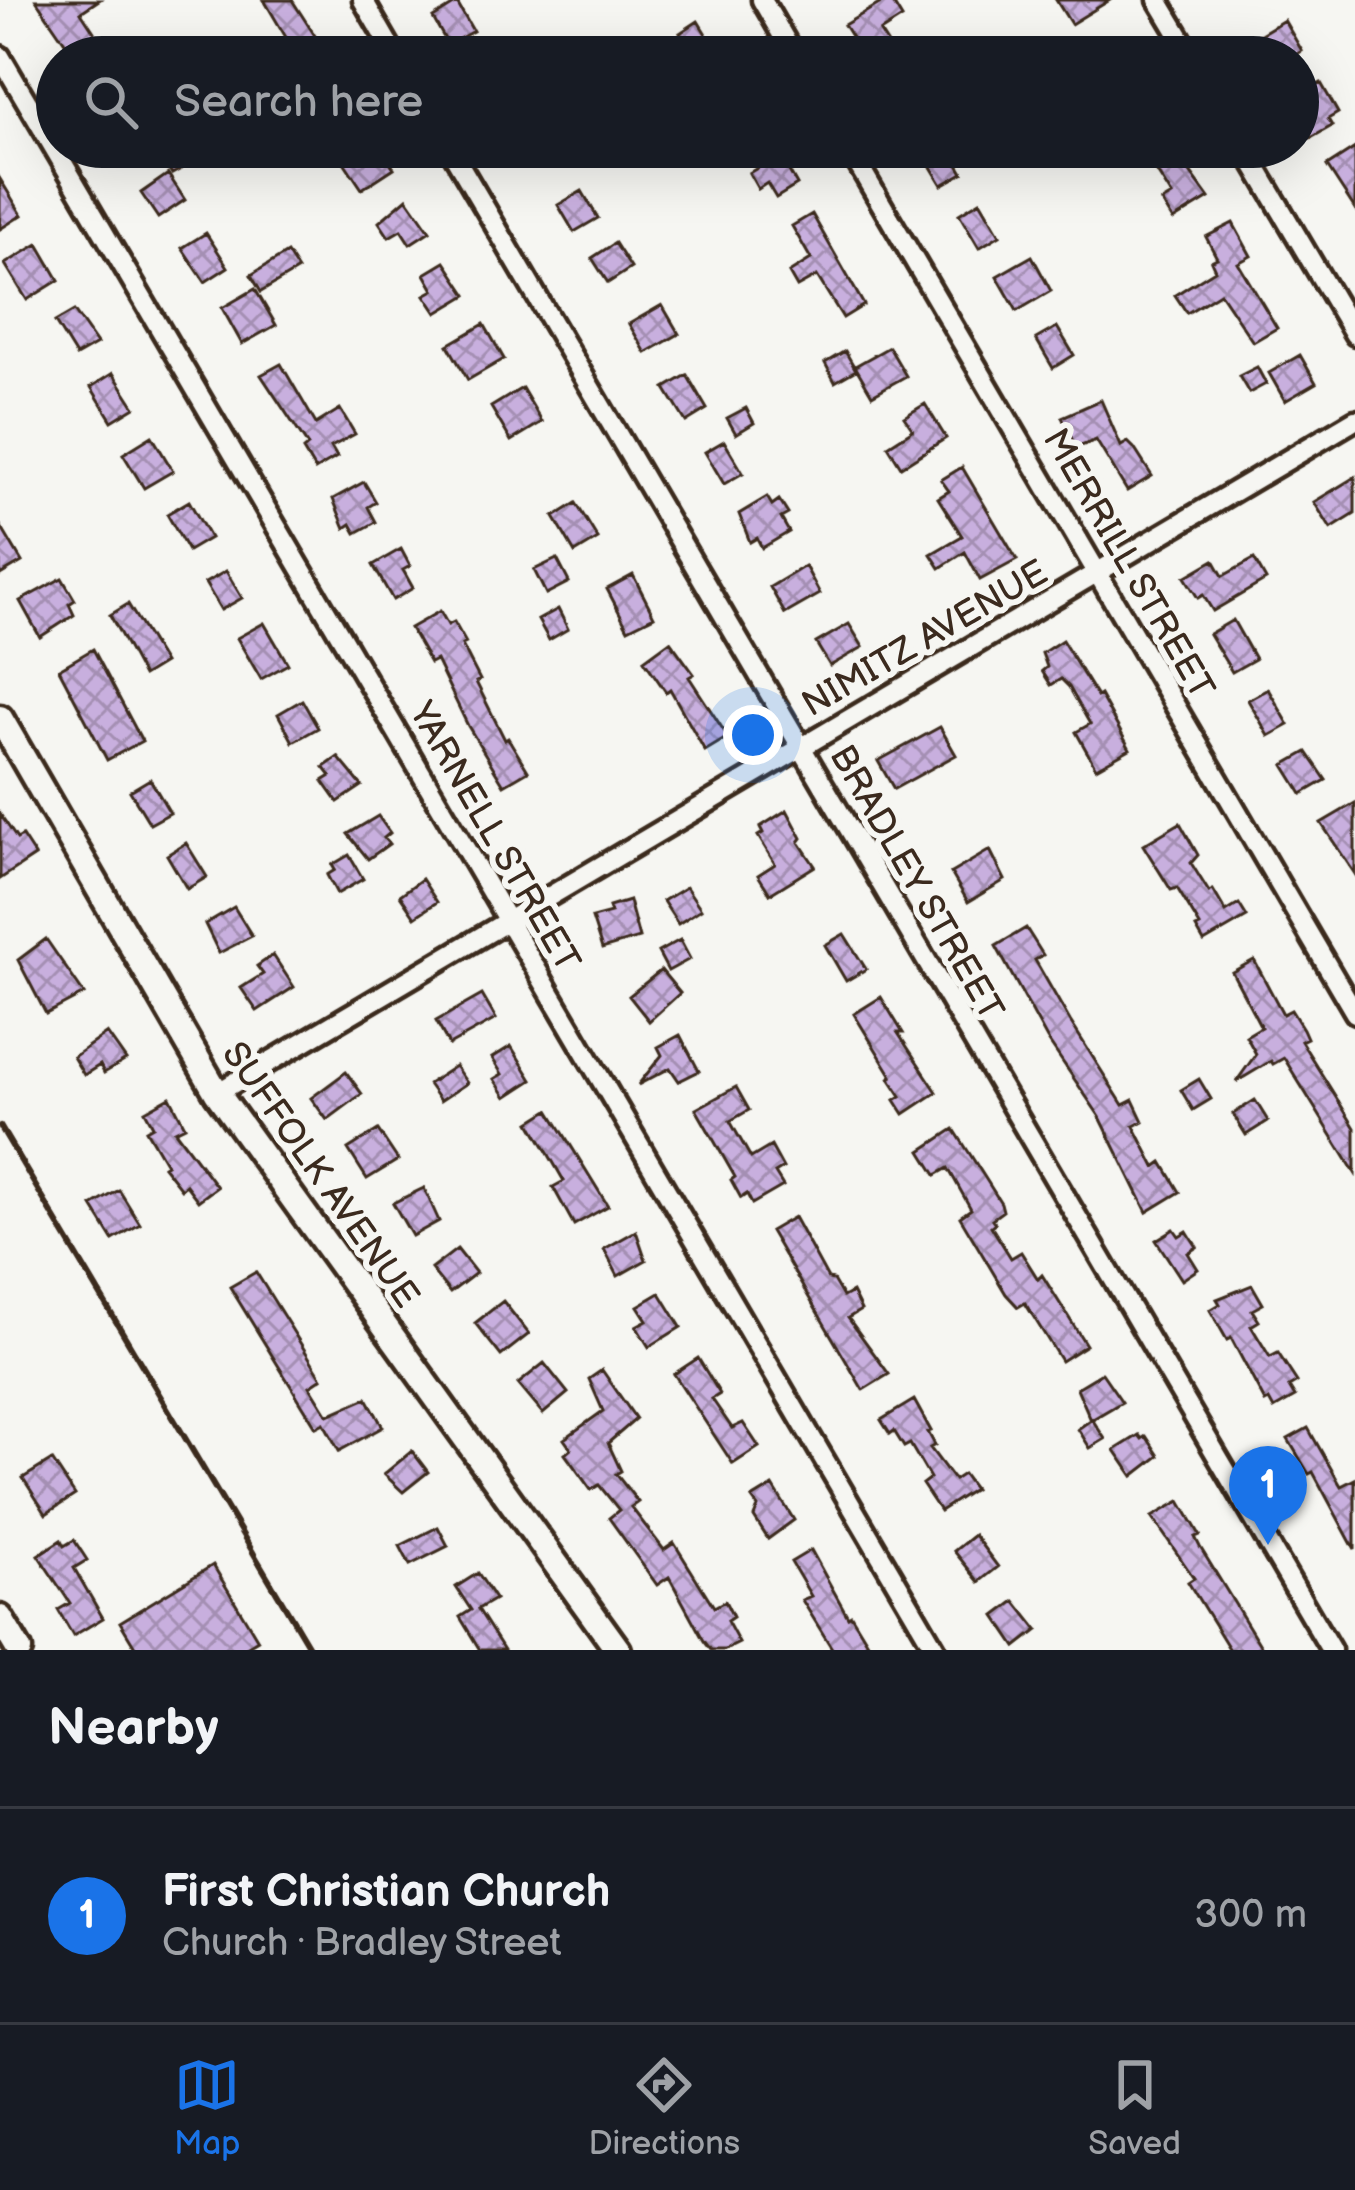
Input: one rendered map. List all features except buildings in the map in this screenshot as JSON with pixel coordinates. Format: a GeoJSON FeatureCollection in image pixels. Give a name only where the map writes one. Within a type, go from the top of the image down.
{"type":"FeatureCollection","features":[{"type":"Feature","properties":{"kind":"street"},"geometry":{"type":"LineString","coordinates":[[363,0],[384,36]]}},
{"type":"Feature","properties":{"kind":"street"},"geometry":{"type":"LineString","coordinates":[[762,0],[783,36]]}},
{"type":"Feature","properties":{"kind":"street"},"geometry":{"type":"LineString","coordinates":[[1158,0],[1179,36]]}},
{"type":"Feature","properties":{"kind":"street","name":"YARNELL STREET"},"geometry":{"type":"LineString","coordinates":[[0,56],[36,117]]}},
{"type":"Feature","properties":{"kind":"street","name":"YARNELL STREET"},"geometry":{"type":"LineString","coordinates":[[66,168],[936,1650]]}},
{"type":"Feature","properties":{"kind":"street","name":"BRADLEY STREET"},"geometry":{"type":"LineString","coordinates":[[461,168],[1331,1650]]}},
{"type":"Feature","properties":{"kind":"street","name":"MERRILL STREET"},"geometry":{"type":"LineString","coordinates":[[860,168],[1355,1013]]}},
{"type":"Feature","properties":{"kind":"street"},"geometry":{"type":"LineString","coordinates":[[1256,168],[1355,335]]}},
{"type":"Feature","properties":{"kind":"street","name":"NIMITZ AVENUE"},"geometry":{"type":"LineString","coordinates":[[217,1093],[1355,420]]}},
{"type":"Feature","properties":{"kind":"street","name":"SUFFOLK AVENUE"},"geometry":{"type":"LineString","coordinates":[[0,718],[217,1093],[618,1650]]}},
{"type":"Feature","properties":{"kind":"street"},"geometry":{"type":"LineString","coordinates":[[0,1618],[19,1650]]}},
{"type":"Feature","properties":{"kind":"railway"},"geometry":{"type":"LineString","coordinates":[[0,1126],[311,1650]]}},
{"type":"Feature","properties":{"kind":"place","name":"First Christian Church"},"geometry":{"type":"Point","coordinates":[1268,1545]}}]}
